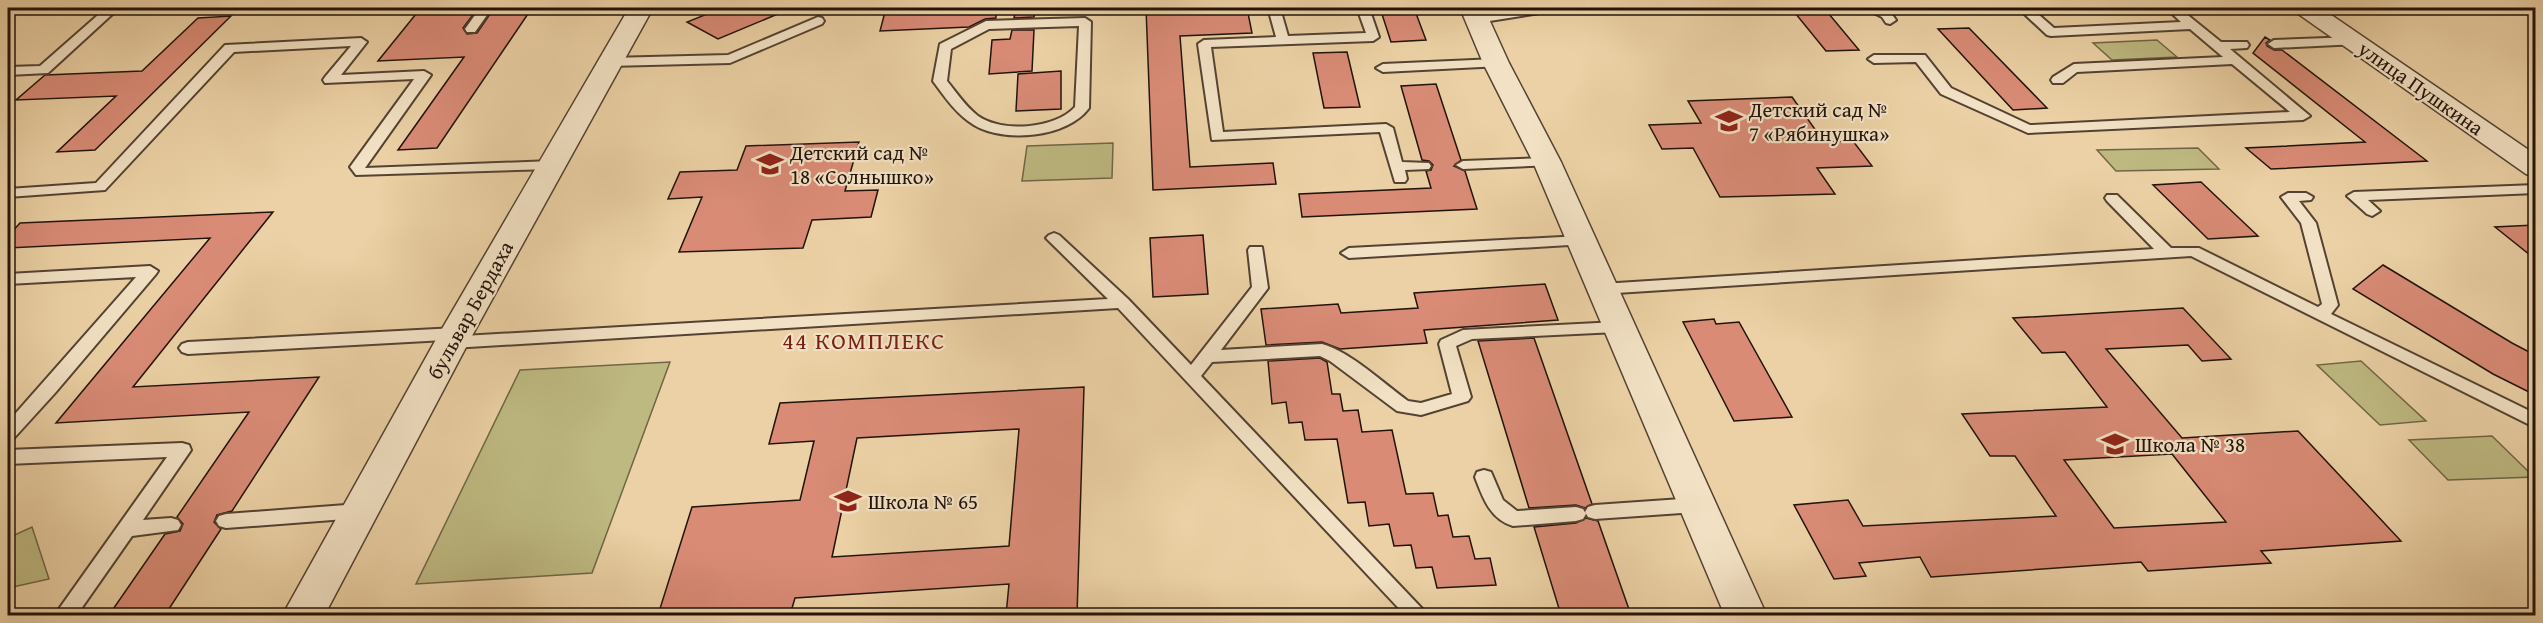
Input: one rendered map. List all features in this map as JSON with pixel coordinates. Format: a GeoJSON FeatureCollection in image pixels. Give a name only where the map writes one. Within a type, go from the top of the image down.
{"type":"FeatureCollection","features":[{"type":"Feature","properties":{"kind":"street","name":"бульвар Бердаха"},"geometry":{"type":"LineString","coordinates":[[303,615],[454,338],[640,8]]}},
{"type":"Feature","properties":{"kind":"street","name":"улица Пушкина"},"geometry":{"type":"LineString","coordinates":[[2306,8],[2535,168]]}},
{"type":"Feature","properties":{"kind":"street"},"geometry":{"type":"LineString","coordinates":[[1475,13],[1496,63],[1547,162],[1617,327],[1746,615]]}},
{"type":"Feature","properties":{"kind":"lane"},"geometry":{"type":"LineString","coordinates":[[8,71],[43,70],[113,8]]}},
{"type":"Feature","properties":{"kind":"lane"},"geometry":{"type":"LineString","coordinates":[[471,29],[486,8]]}},
{"type":"Feature","properties":{"kind":"lane"},"geometry":{"type":"LineString","coordinates":[[1274,8],[1283,40]]}},
{"type":"Feature","properties":{"kind":"lane"},"geometry":{"type":"LineString","coordinates":[[1363,8],[1373,37],[1204,44],[1217,137],[1386,128],[1398,173],[1424,166]]}},
{"type":"Feature","properties":{"kind":"lane"},"geometry":{"type":"LineString","coordinates":[[1475,13],[1525,14],[1542,9],[1540,8]]}},
{"type":"Feature","properties":{"kind":"lane"},"geometry":{"type":"LineString","coordinates":[[1870,8],[1887,15],[1890,20]]}},
{"type":"Feature","properties":{"kind":"lane"},"geometry":{"type":"LineString","coordinates":[[2024,8],[2051,32],[2193,25]]}},
{"type":"Feature","properties":{"kind":"lane"},"geometry":{"type":"LineString","coordinates":[[1874,59],[1920,58],[1946,91],[2028,129],[2303,116],[2172,8]]}},
{"type":"Feature","properties":{"kind":"lane"},"geometry":{"type":"LineString","coordinates":[[986,20],[1084,22],[1082,108],[1075,118],[1054,127],[1006,129],[987,127],[969,115],[940,81],[945,47],[986,20]]}},
{"type":"Feature","properties":{"kind":"lane"},"geometry":{"type":"LineString","coordinates":[[609,62],[730,58],[818,21]]}},
{"type":"Feature","properties":{"kind":"lane"},"geometry":{"type":"LineString","coordinates":[[2274,44],[2354,41]]}},
{"type":"Feature","properties":{"kind":"lane"},"geometry":{"type":"LineString","coordinates":[[8,193],[100,186],[230,48],[361,42],[330,80],[424,75],[357,167],[361,172],[552,165]]}},
{"type":"Feature","properties":{"kind":"lane"},"geometry":{"type":"LineString","coordinates":[[2219,46],[2243,45]]}},
{"type":"Feature","properties":{"kind":"lane"},"geometry":{"type":"LineString","coordinates":[[2058,80],[2074,68],[2236,60]]}},
{"type":"Feature","properties":{"kind":"lane"},"geometry":{"type":"LineString","coordinates":[[1383,68],[1496,63]]}},
{"type":"Feature","properties":{"kind":"lane"},"geometry":{"type":"LineString","coordinates":[[1462,165],[1547,162]]}},
{"type":"Feature","properties":{"kind":"lane"},"geometry":{"type":"LineString","coordinates":[[2372,211],[2354,196],[2535,189]]}},
{"type":"Feature","properties":{"kind":"lane"},"geometry":{"type":"LineString","coordinates":[[2306,197],[2288,198],[2308,223],[2330,306],[2320,315]]}},
{"type":"Feature","properties":{"kind":"lane"},"geometry":{"type":"LineString","coordinates":[[2112,198],[2166,252]]}},
{"type":"Feature","properties":{"kind":"lane"},"geometry":{"type":"LineString","coordinates":[[1054,238],[1122,303],[1419,615]]}},
{"type":"Feature","properties":{"kind":"lane"},"geometry":{"type":"LineString","coordinates":[[1349,253],[1581,241]]}},
{"type":"Feature","properties":{"kind":"lane"},"geometry":{"type":"LineString","coordinates":[[1191,377],[1260,288],[1256,250]]}},
{"type":"Feature","properties":{"kind":"lane"},"geometry":{"type":"LineString","coordinates":[[1601,289],[2193,251],[2535,422]]}},
{"type":"Feature","properties":{"kind":"lane"},"geometry":{"type":"LineString","coordinates":[[8,279],[150,271],[8,433]]}},
{"type":"Feature","properties":{"kind":"lane"},"geometry":{"type":"LineString","coordinates":[[188,348],[454,338],[1122,303]]}},
{"type":"Feature","properties":{"kind":"lane"},"geometry":{"type":"LineString","coordinates":[[1209,356],[1322,350],[1336,357],[1403,408],[1421,409],[1462,397],[1447,344],[1469,334],[1617,327]]}},
{"type":"Feature","properties":{"kind":"lane"},"geometry":{"type":"LineString","coordinates":[[8,457],[182,450],[64,615]]}},
{"type":"Feature","properties":{"kind":"lane"},"geometry":{"type":"LineString","coordinates":[[1484,477],[1495,504],[1513,519],[1696,505]]}},
{"type":"Feature","properties":{"kind":"lane"},"geometry":{"type":"LineString","coordinates":[[226,521],[359,511]]}},
{"type":"Feature","properties":{"kind":"lane"},"geometry":{"type":"LineString","coordinates":[[126,529],[171,525]]}},
{"type":"Feature","properties":{"kind":"shaded area"},"geometry":{"type":"Polygon","coordinates":[[[2157,40],[2177,57],[2112,60],[2093,43],[2157,40]]]}},
{"type":"Feature","properties":{"kind":"shaded area"},"geometry":{"type":"Polygon","coordinates":[[[1113,143],[1112,178],[1022,181],[1027,146],[1113,143]]]}},
{"type":"Feature","properties":{"kind":"shaded area"},"geometry":{"type":"Polygon","coordinates":[[[2198,148],[2219,169],[2116,171],[2097,150],[2198,148]]]}},
{"type":"Feature","properties":{"kind":"shaded area"},"geometry":{"type":"Polygon","coordinates":[[[2361,361],[2426,421],[2380,425],[2317,365],[2361,361]]]}},
{"type":"Feature","properties":{"kind":"shaded area"},"geometry":{"type":"Polygon","coordinates":[[[670,362],[592,573],[416,584],[520,370],[670,362]]]}},
{"type":"Feature","properties":{"kind":"shaded area"},"geometry":{"type":"Polygon","coordinates":[[[2492,436],[2534,477],[2448,480],[2409,440],[2492,436]]]}},
{"type":"Feature","properties":{"kind":"shaded area"},"geometry":{"type":"Polygon","coordinates":[[[32,527],[49,579],[8,588],[8,538],[32,527]]]}},
{"type":"Feature","properties":{"kind":"building"},"geometry":{"type":"Polygon","coordinates":[[[478,8],[463,28],[467,34],[477,33],[494,8],[532,8],[437,148],[398,150],[464,57],[378,61],[420,9],[478,8]]]}},
{"type":"Feature","properties":{"kind":"building"},"geometry":{"type":"Polygon","coordinates":[[[722,8],[792,8],[718,39],[687,22],[722,8]]]}},
{"type":"Feature","properties":{"kind":"building"},"geometry":{"type":"Polygon","coordinates":[[[886,8],[995,8],[996,18],[985,19],[969,27],[880,31],[886,8]]]}},
{"type":"Feature","properties":{"kind":"building"},"geometry":{"type":"Polygon","coordinates":[[[1016,8],[1035,8],[1034,17],[1014,18],[1016,8]]]}},
{"type":"Feature","properties":{"kind":"building"},"geometry":{"type":"Polygon","coordinates":[[[1146,8],[1247,8],[1252,33],[1180,36],[1190,167],[1273,163],[1276,184],[1153,190],[1146,8]]]}},
{"type":"Feature","properties":{"kind":"building"},"geometry":{"type":"Polygon","coordinates":[[[1380,8],[1414,8],[1426,40],[1391,42],[1380,8]]]}},
{"type":"Feature","properties":{"kind":"building"},"geometry":{"type":"Polygon","coordinates":[[[1791,8],[1824,8],[1859,50],[1826,51],[1791,8]]]}},
{"type":"Feature","properties":{"kind":"building"},"geometry":{"type":"Polygon","coordinates":[[[231,16],[95,150],[57,152],[116,96],[16,100],[45,75],[142,71],[198,18],[231,16]]]}},
{"type":"Feature","properties":{"kind":"building"},"geometry":{"type":"Polygon","coordinates":[[[1969,28],[2047,108],[2013,110],[1938,29],[1969,28]]]}},
{"type":"Feature","properties":{"kind":"building"},"geometry":{"type":"Polygon","coordinates":[[[1012,30],[1034,30],[1032,71],[989,74],[992,40],[1010,39],[1012,30]]]}},
{"type":"Feature","properties":{"kind":"building"},"geometry":{"type":"Polygon","coordinates":[[[2265,37],[2270,40],[2266,43],[2267,46],[2274,50],[2282,50],[2427,161],[2271,169],[2246,148],[2365,142],[2253,53],[2265,37]]]}},
{"type":"Feature","properties":{"kind":"building"},"geometry":{"type":"Polygon","coordinates":[[[1347,52],[1360,107],[1324,108],[1313,53],[1347,52]]]}},
{"type":"Feature","properties":{"kind":"building"},"geometry":{"type":"Polygon","coordinates":[[[1061,71],[1061,109],[1016,111],[1018,74],[1061,71]]]}},
{"type":"Feature","properties":{"kind":"building"},"geometry":{"type":"Polygon","coordinates":[[[1436,84],[1461,160],[1454,166],[1465,171],[1477,209],[1302,217],[1299,194],[1431,188],[1426,171],[1431,170],[1433,165],[1429,161],[1422,160],[1401,86],[1436,84]]]}},
{"type":"Feature","properties":{"kind":"building"},"geometry":{"type":"Polygon","coordinates":[[[1792,97],[1824,142],[1853,141],[1872,166],[1817,168],[1835,194],[1720,197],[1693,148],[1662,149],[1649,125],[1701,123],[1688,101],[1792,97]]]}},
{"type":"Feature","properties":{"kind":"building"},"geometry":{"type":"Polygon","coordinates":[[[859,142],[845,191],[878,190],[871,217],[812,220],[803,248],[679,252],[702,197],[668,199],[680,172],[737,170],[746,146],[859,142]]]}},
{"type":"Feature","properties":{"kind":"building"},"geometry":{"type":"Polygon","coordinates":[[[2201,182],[2258,236],[2208,239],[2153,185],[2201,182]]]}},
{"type":"Feature","properties":{"kind":"building"},"geometry":{"type":"Polygon","coordinates":[[[273,212],[133,387],[319,377],[232,511],[217,515],[214,522],[221,529],[165,615],[109,615],[165,534],[180,531],[183,524],[177,517],[249,412],[56,423],[210,238],[8,248],[8,236],[20,223],[273,212]]]}},
{"type":"Feature","properties":{"kind":"building"},"geometry":{"type":"Polygon","coordinates":[[[2535,225],[2535,259],[2495,227],[2535,225]]]}},
{"type":"Feature","properties":{"kind":"building"},"geometry":{"type":"Polygon","coordinates":[[[1203,235],[1208,294],[1153,297],[1150,238],[1203,235]]]}},
{"type":"Feature","properties":{"kind":"building"},"geometry":{"type":"Polygon","coordinates":[[[2383,265],[2535,355],[2535,395],[2493,374],[2353,289],[2383,265]]]}},
{"type":"Feature","properties":{"kind":"building"},"geometry":{"type":"Polygon","coordinates":[[[1545,284],[1558,320],[1424,330],[1427,343],[1340,349],[1322,342],[1266,345],[1261,309],[1338,304],[1341,313],[1418,308],[1414,293],[1545,284]]]}},
{"type":"Feature","properties":{"kind":"building"},"geometry":{"type":"Polygon","coordinates":[[[2183,308],[2231,359],[2202,361],[2188,345],[2106,349],[2182,438],[2298,431],[2401,541],[2261,551],[2271,563],[2148,571],[2141,562],[1931,577],[1920,557],[1859,563],[1866,576],[1834,579],[1794,505],[1848,500],[1863,526],[2056,516],[2015,456],[1990,456],[1962,414],[2107,407],[2065,352],[2042,353],[2013,318],[2183,308]],[[2172,454],[2064,460],[2114,528],[2226,522],[2172,454]]]}},
{"type":"Feature","properties":{"kind":"building"},"geometry":{"type":"Polygon","coordinates":[[[1714,319],[1716,324],[1739,322],[1792,417],[1734,421],[1683,322],[1714,319]]]}},
{"type":"Feature","properties":{"kind":"building"},"geometry":{"type":"Polygon","coordinates":[[[1534,338],[1592,504],[1585,508],[1576,505],[1529,508],[1478,341],[1534,338]]]}},
{"type":"Feature","properties":{"kind":"building"},"geometry":{"type":"Polygon","coordinates":[[[1320,358],[1327,362],[1332,394],[1340,394],[1343,411],[1358,410],[1362,432],[1392,430],[1406,494],[1433,493],[1438,516],[1448,515],[1453,537],[1469,536],[1475,559],[1490,558],[1496,585],[1437,588],[1432,567],[1416,568],[1411,545],[1394,546],[1389,524],[1369,526],[1365,502],[1348,503],[1337,439],[1305,440],[1302,422],[1289,423],[1286,402],[1272,404],[1268,361],[1320,358]]]}},
{"type":"Feature","properties":{"kind":"building"},"geometry":{"type":"Polygon","coordinates":[[[1084,387],[1077,615],[1006,615],[1009,584],[795,598],[790,615],[658,615],[692,507],[800,500],[814,441],[769,444],[780,403],[1084,387]],[[1019,429],[857,438],[832,557],[1009,546],[1019,429]]]}},
{"type":"Feature","properties":{"kind":"building"},"geometry":{"type":"Polygon","coordinates":[[[1586,518],[1598,521],[1631,615],[1561,615],[1534,527],[1576,523],[1586,518]]]}},
{"type":"Feature","properties":{"kind":"place","name":"Детский сад № 7 «Рябинушка»"},"geometry":{"type":"Point","coordinates":[1729,121]}},
{"type":"Feature","properties":{"kind":"place","name":"Детский сад № 18 «Солнышко»"},"geometry":{"type":"Point","coordinates":[770,164]}},
{"type":"Feature","properties":{"kind":"place","name":"Школа № 38"},"geometry":{"type":"Point","coordinates":[2115,444]}},
{"type":"Feature","properties":{"kind":"place","name":"Школа № 65"},"geometry":{"type":"Point","coordinates":[848,501]}},
{"type":"Feature","properties":{"kind":"district","name":"44 КОМПЛЕКС"},"geometry":{"type":"Point","coordinates":[864,340]}}]}
